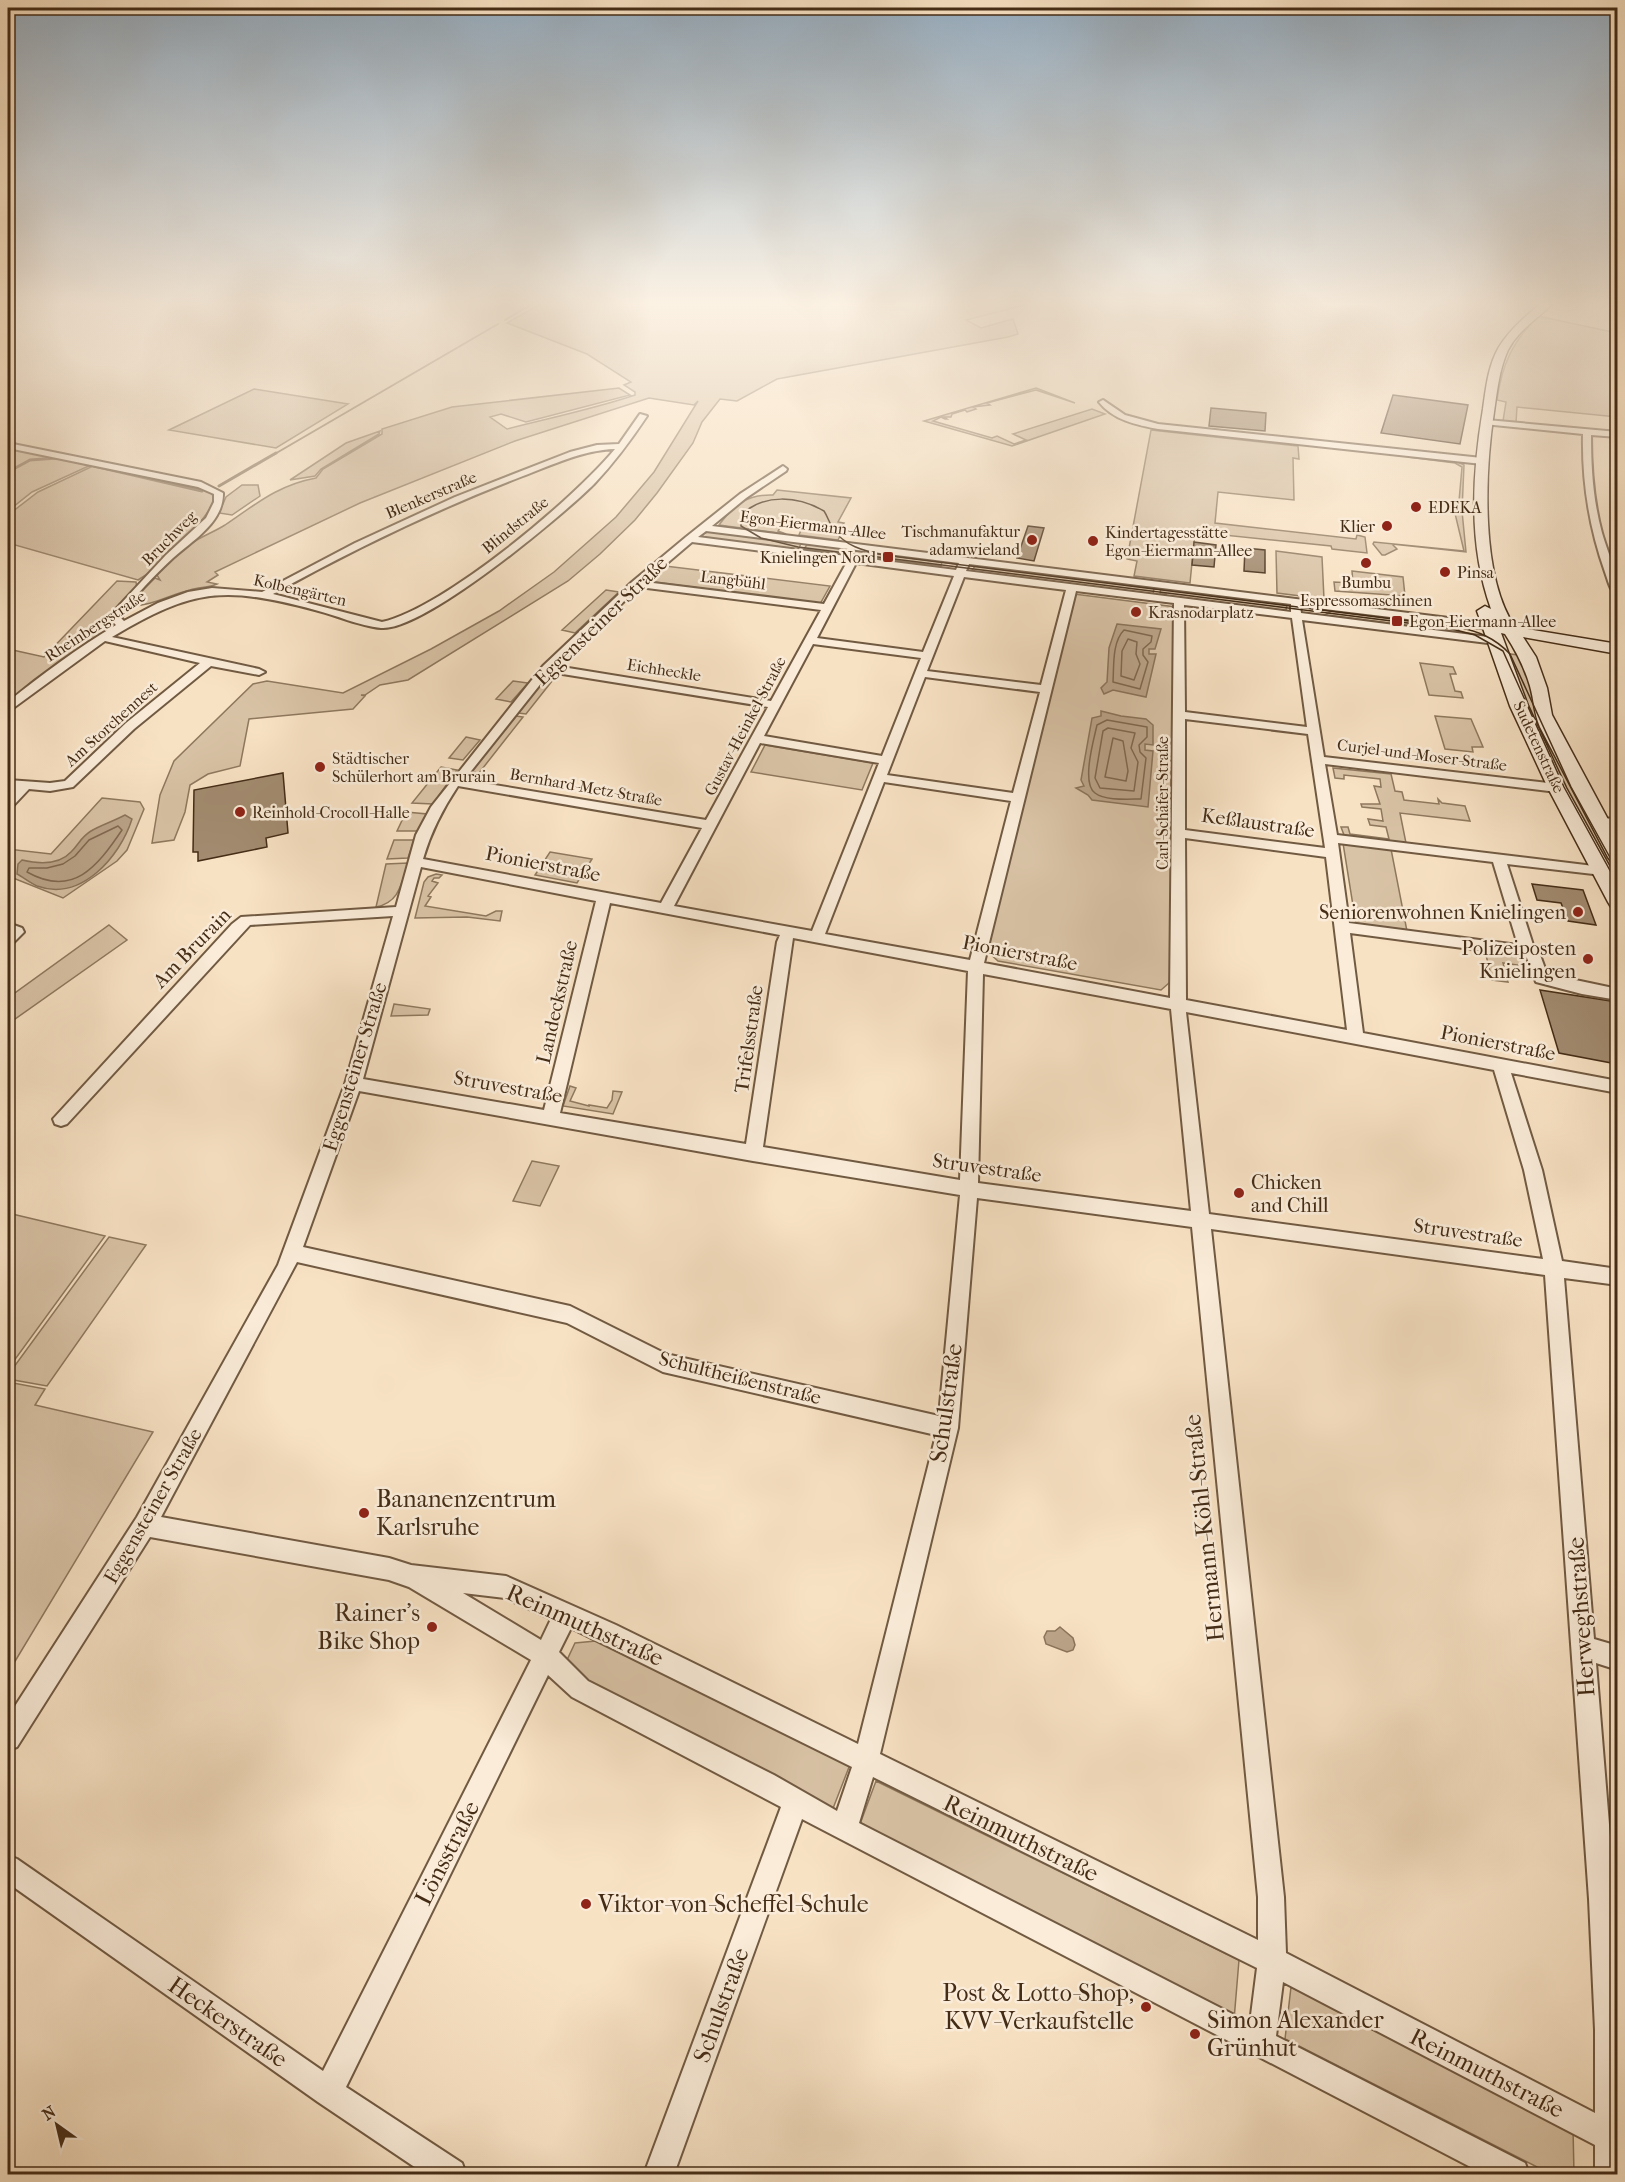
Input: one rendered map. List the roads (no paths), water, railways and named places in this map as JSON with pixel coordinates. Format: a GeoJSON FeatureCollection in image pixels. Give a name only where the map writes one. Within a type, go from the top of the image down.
{"type":"FeatureCollection","features":[{"type":"Feature","properties":{"kind":"main road","name":"Sudetenstraße"},"geometry":{"type":"LineString","coordinates":[[1490,403],[1482,461],[1480,510],[1490,585],[1514,637],[1527,657],[1539,688],[1543,715],[1548,727],[1617,857]]}},
{"type":"Feature","properties":{"kind":"main road","name":"Sudetenstraße"},"geometry":{"type":"LineString","coordinates":[[1490,585],[1485,598],[1485,606],[1519,706],[1557,788],[1617,902]]}},
{"type":"Feature","properties":{"kind":"main road"},"geometry":{"type":"LineString","coordinates":[[1493,633],[1617,649]]}},
{"type":"Feature","properties":{"kind":"street"},"geometry":{"type":"LineString","coordinates":[[1103,403],[1107,410],[1157,427],[1482,461]]}},
{"type":"Feature","properties":{"kind":"street","name":"Blindstraße"},"geometry":{"type":"LineString","coordinates":[[382,625],[398,623],[415,613],[515,546],[582,490],[622,446],[643,416]]}},
{"type":"Feature","properties":{"kind":"street"},"geometry":{"type":"LineString","coordinates":[[1487,422],[1617,435]]}},
{"type":"Feature","properties":{"kind":"street"},"geometry":{"type":"LineString","coordinates":[[1587,432],[1588,498],[1595,530],[1617,593]]}},
{"type":"Feature","properties":{"kind":"street","name":"Bruchweg"},"geometry":{"type":"LineString","coordinates":[[8,445],[201,485],[217,491],[218,502],[211,517],[119,612],[115,619],[123,626]]}},
{"type":"Feature","properties":{"kind":"street","name":"Blenkerstraße"},"geometry":{"type":"LineString","coordinates":[[262,596],[353,546],[440,506],[590,449],[622,446]]}},
{"type":"Feature","properties":{"kind":"street","name":"Eggensteiner Straße"},"geometry":{"type":"LineString","coordinates":[[8,1738],[145,1525],[246,1345],[293,1253],[353,1084],[423,835],[434,812],[455,782],[547,668],[636,584],[689,539],[783,469]]}},
{"type":"Feature","properties":{"kind":"street","name":"Egon-Eiermann-Allee"},"geometry":{"type":"LineString","coordinates":[[703,528],[1269,599],[1295,609],[1493,633]]}},
{"type":"Feature","properties":{"kind":"street","name":"Egon-Eiermann-Allee"},"geometry":{"type":"LineString","coordinates":[[689,539],[1179,601],[1295,609],[1493,633]]}},
{"type":"Feature","properties":{"kind":"street","name":"Gustav-Heinkel-Straße"},"geometry":{"type":"LineString","coordinates":[[666,908],[853,560]]}},
{"type":"Feature","properties":{"kind":"street"},"geometry":{"type":"LineString","coordinates":[[817,936],[964,561]]}},
{"type":"Feature","properties":{"kind":"street","name":"Langbühl"},"geometry":{"type":"LineString","coordinates":[[636,584],[827,608]]}},
{"type":"Feature","properties":{"kind":"street","name":"Schulstraße"},"geometry":{"type":"LineString","coordinates":[[844,1829],[866,1762],[948,1428],[969,1189],[976,966],[1072,587]]}},
{"type":"Feature","properties":{"kind":"street","name":"Rheinbergstraße"},"geometry":{"type":"LineString","coordinates":[[8,707],[123,626],[170,600],[209,591]]}},
{"type":"Feature","properties":{"kind":"street","name":"Kolbengärten"},"geometry":{"type":"LineString","coordinates":[[209,591],[236,591],[262,596],[382,625]]}},
{"type":"Feature","properties":{"kind":"street","name":"Carl-Schäfer-Straße"},"geometry":{"type":"LineString","coordinates":[[1178,1005],[1179,601]]}},
{"type":"Feature","properties":{"kind":"street","name":"Keßlaustraße"},"geometry":{"type":"LineString","coordinates":[[1295,609],[1315,730],[1356,1038]]}},
{"type":"Feature","properties":{"kind":"street","name":"Am Storchennest"},"geometry":{"type":"LineString","coordinates":[[104,638],[259,672]]}},
{"type":"Feature","properties":{"kind":"street"},"geometry":{"type":"LineString","coordinates":[[810,640],[928,656]]}},
{"type":"Feature","properties":{"kind":"street","name":"Am Storchennest"},"geometry":{"type":"LineString","coordinates":[[8,784],[56,787],[74,780],[130,726],[209,662]]}},
{"type":"Feature","properties":{"kind":"street","name":"Eichheckle"},"geometry":{"type":"LineString","coordinates":[[547,668],[775,705]]}},
{"type":"Feature","properties":{"kind":"street"},"geometry":{"type":"LineString","coordinates":[[920,673],[1046,689]]}},
{"type":"Feature","properties":{"kind":"street"},"geometry":{"type":"LineString","coordinates":[[1179,716],[1315,730]]}},
{"type":"Feature","properties":{"kind":"street"},"geometry":{"type":"LineString","coordinates":[[757,739],[886,760]]}},
{"type":"Feature","properties":{"kind":"street","name":"Curjel-und-Moser-Straße"},"geometry":{"type":"LineString","coordinates":[[1319,760],[1557,788]]}},
{"type":"Feature","properties":{"kind":"street"},"geometry":{"type":"LineString","coordinates":[[879,778],[1018,798]]}},
{"type":"Feature","properties":{"kind":"street","name":"Bernhard-Metz-Straße"},"geometry":{"type":"LineString","coordinates":[[455,782],[711,825]]}},
{"type":"Feature","properties":{"kind":"street"},"geometry":{"type":"LineString","coordinates":[[8,803],[26,785]]}},
{"type":"Feature","properties":{"kind":"street"},"geometry":{"type":"LineString","coordinates":[[1598,822],[1617,823]]}},
{"type":"Feature","properties":{"kind":"street","name":"Keßlaustraße"},"geometry":{"type":"LineString","coordinates":[[1178,833],[1332,853]]}},
{"type":"Feature","properties":{"kind":"street"},"geometry":{"type":"LineString","coordinates":[[1330,838],[1602,871]]}},
{"type":"Feature","properties":{"kind":"street"},"geometry":{"type":"LineString","coordinates":[[1499,859],[1527,951]]}},
{"type":"Feature","properties":{"kind":"street","name":"Pionierstraße"},"geometry":{"type":"LineString","coordinates":[[415,862],[1617,1087]]}},
{"type":"Feature","properties":{"kind":"street","name":"Landeckstraße"},"geometry":{"type":"LineString","coordinates":[[551,1117],[603,897]]}},
{"type":"Feature","properties":{"kind":"street","name":"Am Brurain"},"geometry":{"type":"LineString","coordinates":[[61,1119],[237,927],[246,920],[401,911]]}},
{"type":"Feature","properties":{"kind":"street"},"geometry":{"type":"LineString","coordinates":[[1341,927],[1527,951],[1533,955],[1541,978],[1582,989],[1617,994]]}},
{"type":"Feature","properties":{"kind":"street"},"geometry":{"type":"LineString","coordinates":[[8,928],[17,932],[8,939]]}},
{"type":"Feature","properties":{"kind":"street","name":"Trifelsstraße"},"geometry":{"type":"LineString","coordinates":[[753,1154],[784,942],[789,931]]}},
{"type":"Feature","properties":{"kind":"street","name":"Hermann-Köhl-Straße"},"geometry":{"type":"LineString","coordinates":[[1178,1005],[1270,1897],[1272,1961],[1261,2045]]}},
{"type":"Feature","properties":{"kind":"street","name":"Herweghstraße"},"geometry":{"type":"LineString","coordinates":[[1502,1066],[1533,1170],[1554,1268],[1602,1899],[1614,2139],[1610,2175]]}},
{"type":"Feature","properties":{"kind":"street","name":"Struvestraße"},"geometry":{"type":"LineString","coordinates":[[353,1084],[969,1189],[1617,1277]]}},
{"type":"Feature","properties":{"kind":"street","name":"Schultheißenstraße"},"geometry":{"type":"LineString","coordinates":[[293,1253],[570,1315],[663,1363],[948,1428]]}},
{"type":"Feature","properties":{"kind":"street","name":"Reinmuthstraße"},"geometry":{"type":"LineString","coordinates":[[145,1525],[388,1569],[411,1576],[506,1587],[566,1614],[1272,1961],[1614,2139]]}},
{"type":"Feature","properties":{"kind":"street","name":"Reinmuthstraße"},"geometry":{"type":"LineString","coordinates":[[411,1576],[546,1656],[579,1689],[844,1829],[1514,2175]]}},
{"type":"Feature","properties":{"kind":"street","name":"Lönsstraße"},"geometry":{"type":"LineString","coordinates":[[328,2092],[566,1614]]}},
{"type":"Feature","properties":{"kind":"street"},"geometry":{"type":"LineString","coordinates":[[1583,1647],[1617,1658]]}},
{"type":"Feature","properties":{"kind":"street","name":"Schulstraße"},"geometry":{"type":"LineString","coordinates":[[659,2175],[796,1802]]}},
{"type":"Feature","properties":{"kind":"street","name":"Heckerstraße"},"geometry":{"type":"LineString","coordinates":[[8,1868],[328,2092],[451,2175]]}},
{"type":"Feature","properties":{"kind":"water"},"geometry":{"type":"Polygon","coordinates":[[[1117,624],[1161,629],[1155,649],[1149,649],[1149,654],[1156,654],[1146,697],[1113,690],[1104,694],[1101,688],[1107,682],[1109,648],[1117,624]]]}},
{"type":"Feature","properties":{"kind":"water"},"geometry":{"type":"Polygon","coordinates":[[[1101,711],[1146,719],[1153,725],[1153,745],[1145,744],[1145,750],[1153,751],[1148,807],[1092,800],[1076,788],[1084,786],[1081,780],[1092,718],[1101,716],[1101,711]]]}},
{"type":"Feature","properties":{"kind":"water"},"geometry":{"type":"Polygon","coordinates":[[[125,815],[132,819],[118,848],[96,873],[83,882],[69,888],[53,889],[37,886],[17,874],[18,864],[22,860],[42,863],[61,859],[71,852],[88,833],[125,815]]]}},
{"type":"Feature","properties":{"kind":"water"},"geometry":{"type":"Polygon","coordinates":[[[1060,1627],[1073,1638],[1075,1645],[1073,1650],[1067,1652],[1046,1644],[1044,1637],[1047,1631],[1055,1631],[1060,1627]]]}},
{"type":"Feature","properties":{"kind":"waterway"},"geometry":{"type":"LineString","coordinates":[[273,455],[363,403]]}},
{"type":"Feature","properties":{"kind":"waterway"},"geometry":{"type":"LineString","coordinates":[[219,486],[276,453]]}},
{"type":"Feature","properties":{"kind":"waterway"},"geometry":{"type":"LineString","coordinates":[[8,472],[30,460],[57,458]]}},
{"type":"Feature","properties":{"kind":"waterway"},"geometry":{"type":"LineString","coordinates":[[78,462],[89,465]]}},
{"type":"Feature","properties":{"kind":"waterway"},"geometry":{"type":"LineString","coordinates":[[94,466],[202,491]]}},
{"type":"Feature","properties":{"kind":"tram line"},"geometry":{"type":"LineString","coordinates":[[1618,872],[1571,787],[1510,654],[1492,639],[1479,633],[1457,627],[883,555],[848,543],[837,534],[824,511],[792,500],[781,499],[760,503],[741,515],[741,526],[761,538],[798,547],[1448,628],[1475,635],[1503,651],[1564,787],[1618,885]]}},
{"type":"Feature","properties":{"kind":"place","name":"EDEKA"},"geometry":{"type":"Point","coordinates":[1416,507]}},
{"type":"Feature","properties":{"kind":"place","name":"Klier"},"geometry":{"type":"Point","coordinates":[1387,526]}},
{"type":"Feature","properties":{"kind":"place","name":"Tischmanufaktur adamwieland"},"geometry":{"type":"Point","coordinates":[1032,540]}},
{"type":"Feature","properties":{"kind":"place","name":"Kindertagesstätte Egon-Eiermann-Allee"},"geometry":{"type":"Point","coordinates":[1093,541]}},
{"type":"Feature","properties":{"kind":"place","name":"Knielingen Nord"},"geometry":{"type":"Point","coordinates":[888,557]}},
{"type":"Feature","properties":{"kind":"place","name":"Bumbu Espressomaschinen"},"geometry":{"type":"Point","coordinates":[1366,563]}},
{"type":"Feature","properties":{"kind":"place","name":"Pinsa"},"geometry":{"type":"Point","coordinates":[1445,572]}},
{"type":"Feature","properties":{"kind":"place","name":"Krasnodarplatz"},"geometry":{"type":"Point","coordinates":[1136,612]}},
{"type":"Feature","properties":{"kind":"place","name":"Egon-Eiermann-Allee"},"geometry":{"type":"Point","coordinates":[1397,621]}},
{"type":"Feature","properties":{"kind":"place","name":"Städtischer Schülerhort am Brurain"},"geometry":{"type":"Point","coordinates":[320,767]}},
{"type":"Feature","properties":{"kind":"place","name":"Reinhold-Crocoll-Halle"},"geometry":{"type":"Point","coordinates":[240,812]}},
{"type":"Feature","properties":{"kind":"place","name":"Seniorenwohnen Knielingen"},"geometry":{"type":"Point","coordinates":[1578,912]}},
{"type":"Feature","properties":{"kind":"place","name":"Polizeiposten Knielingen"},"geometry":{"type":"Point","coordinates":[1588,959]}},
{"type":"Feature","properties":{"kind":"place","name":"Chicken and Chill"},"geometry":{"type":"Point","coordinates":[1239,1193]}},
{"type":"Feature","properties":{"kind":"place","name":"Bananenzentrum Karlsruhe"},"geometry":{"type":"Point","coordinates":[364,1513]}},
{"type":"Feature","properties":{"kind":"place","name":"Rainer's Bike Shop"},"geometry":{"type":"Point","coordinates":[432,1627]}},
{"type":"Feature","properties":{"kind":"place","name":"Viktor-von-Scheffel-Schule"},"geometry":{"type":"Point","coordinates":[586,1904]}},
{"type":"Feature","properties":{"kind":"place","name":"Post & Lotto-Shop, KVV-Verkaufstelle"},"geometry":{"type":"Point","coordinates":[1146,2007]}},
{"type":"Feature","properties":{"kind":"place","name":"Simon Alexander Grünhut"},"geometry":{"type":"Point","coordinates":[1195,2034]}}]}
